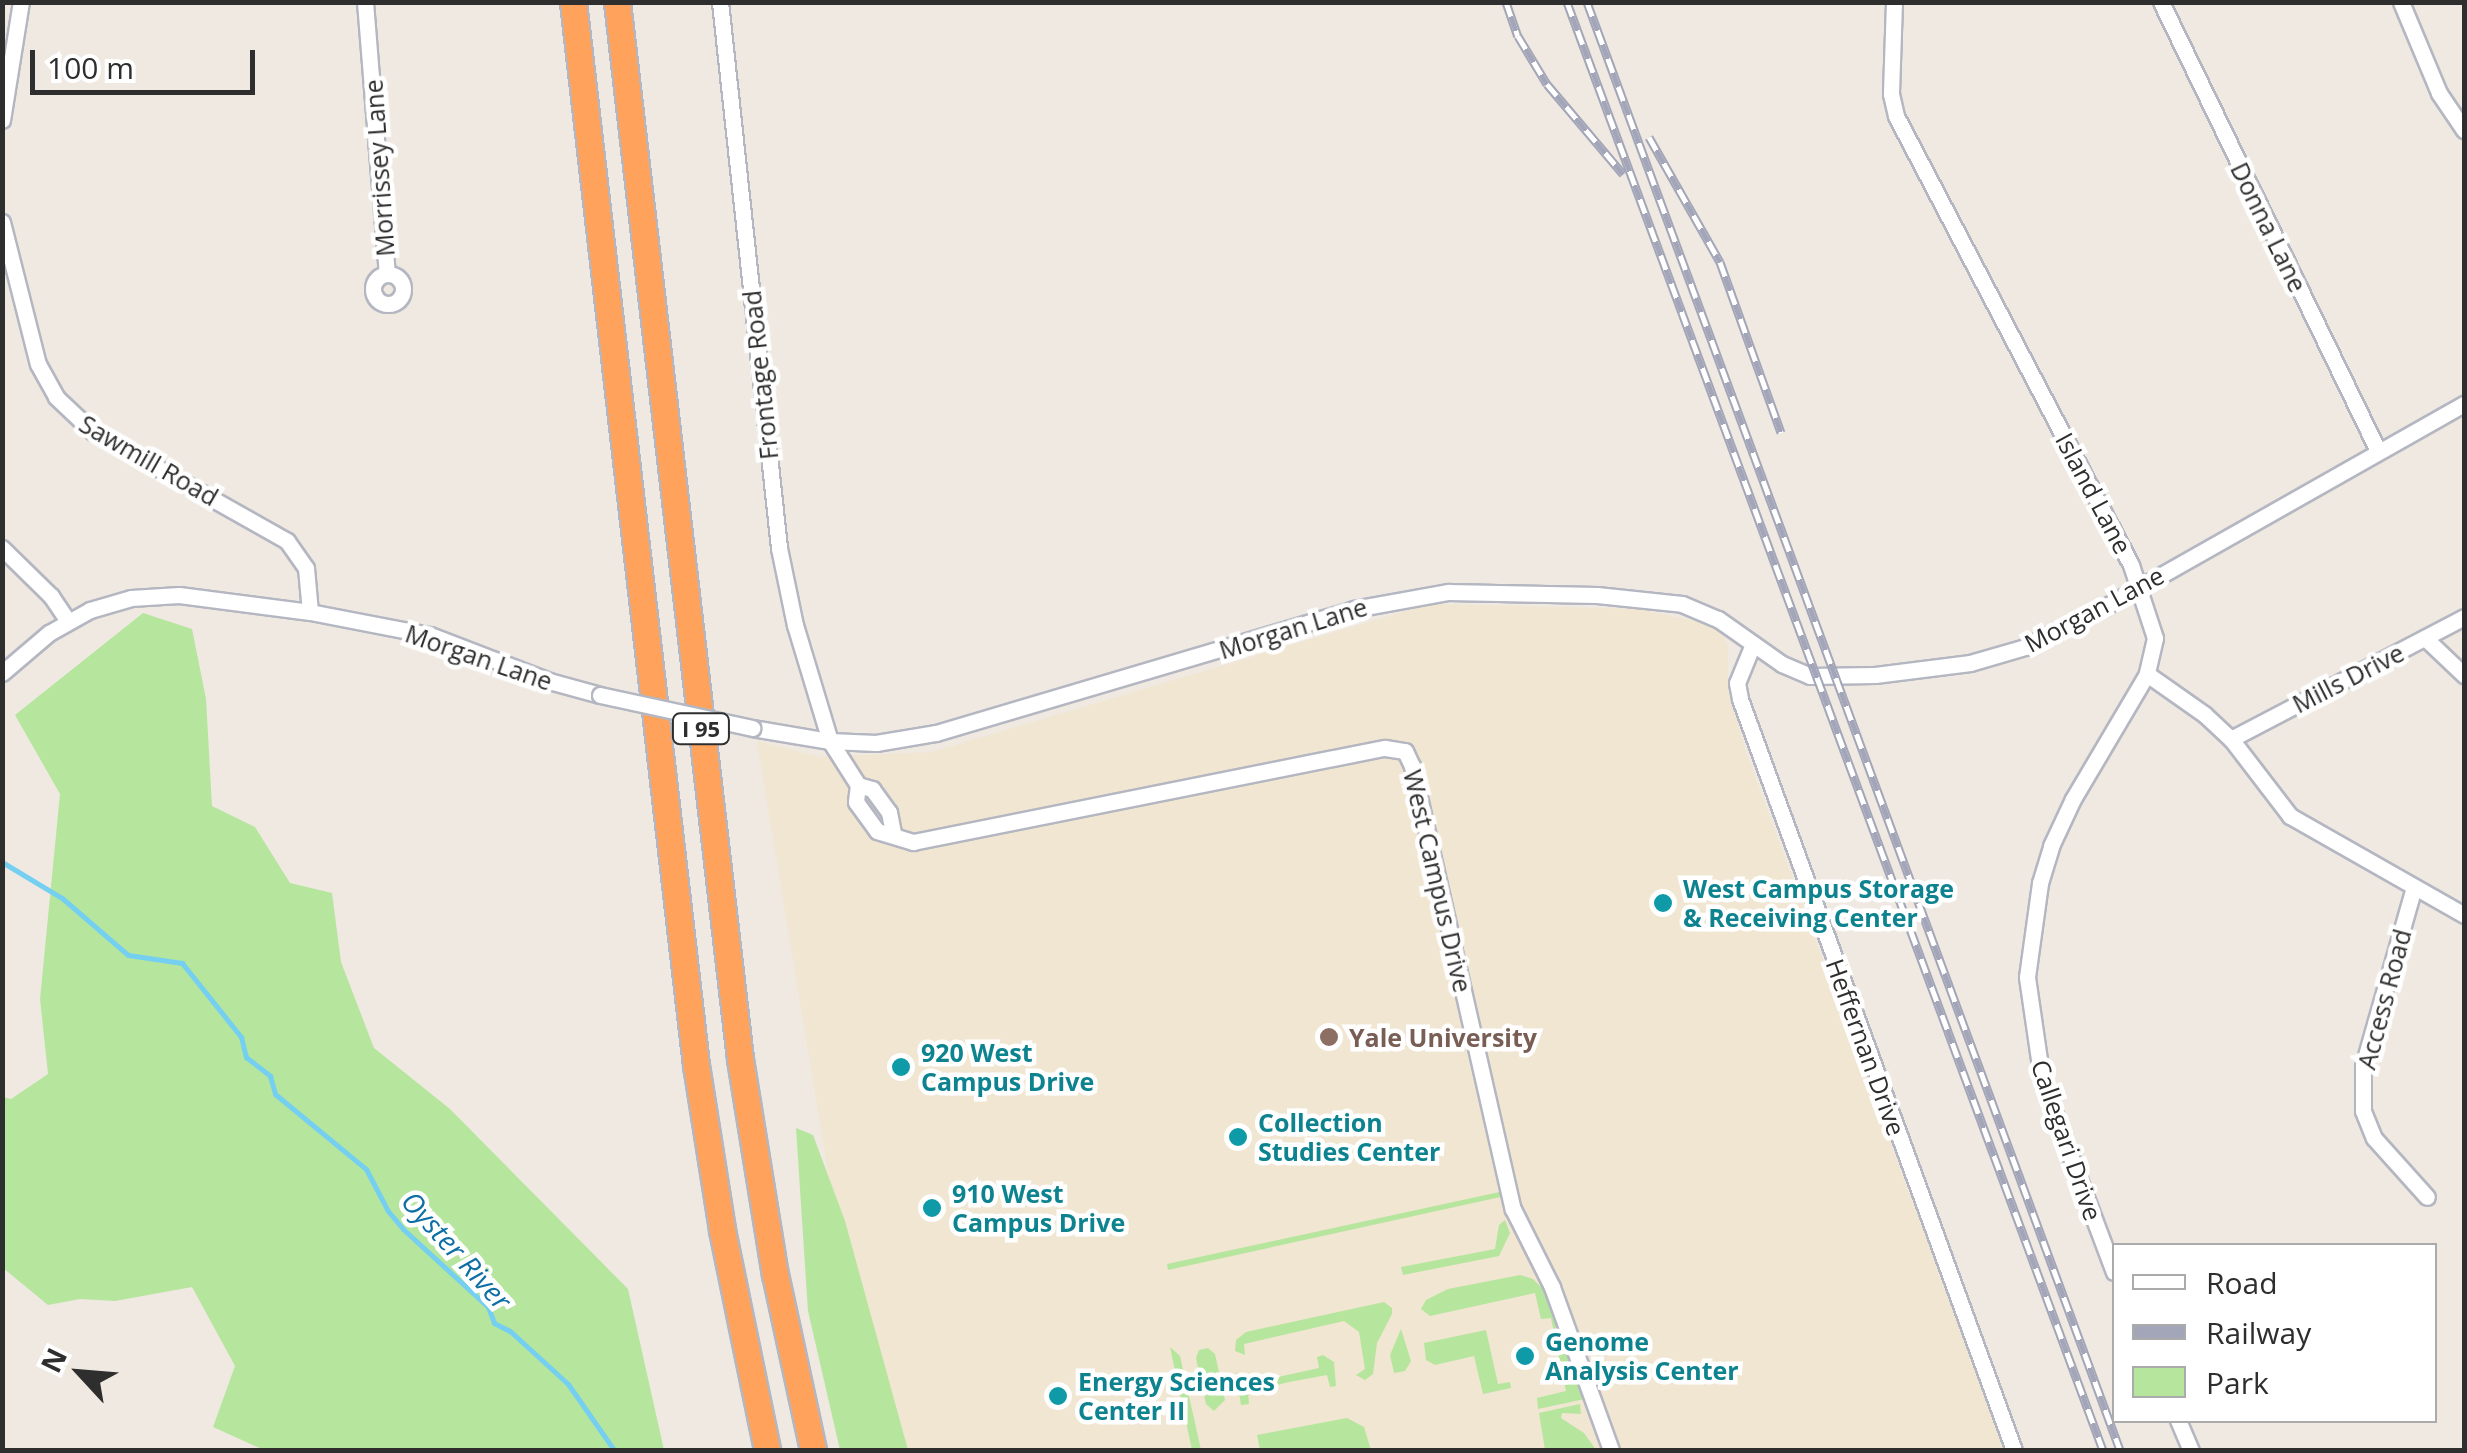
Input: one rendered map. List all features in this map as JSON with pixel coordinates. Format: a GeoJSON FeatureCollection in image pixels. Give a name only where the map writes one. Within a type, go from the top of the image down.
{"type":"FeatureCollection","features":[{"type":"Feature","properties":{"kind":"highway","name":"I 95"},"geometry":{"type":"LineString","coordinates":[[573,2],[696,1064],[730,1276],[767,1450]]}},
{"type":"Feature","properties":{"kind":"highway","name":"I 95"},"geometry":{"type":"LineString","coordinates":[[618,2],[740,1059],[774,1274],[813,1450]]}},
{"type":"Feature","properties":{"kind":"street"},"geometry":{"type":"LineString","coordinates":[[2,120],[21,2]]}},
{"type":"Feature","properties":{"kind":"street","name":"Morrissey Lane"},"geometry":{"type":"LineString","coordinates":[[364,2],[388,273]]}},
{"type":"Feature","properties":{"kind":"street","name":"Frontage Road"},"geometry":{"type":"LineString","coordinates":[[720,2],[779,548],[794,625],[830,741]]}},
{"type":"Feature","properties":{"kind":"street","name":"Island Lane"},"geometry":{"type":"LineString","coordinates":[[1894,2],[1891,94],[1896,116],[2140,586],[2155,638],[2154,658],[2147,674]]}},
{"type":"Feature","properties":{"kind":"street","name":"Donna Lane"},"geometry":{"type":"LineString","coordinates":[[2161,2],[2378,451]]}},
{"type":"Feature","properties":{"kind":"street"},"geometry":{"type":"LineString","coordinates":[[2400,2],[2439,93],[2464,130]]}},
{"type":"Feature","properties":{"kind":"street","name":"Sawmill Road"},"geometry":{"type":"LineString","coordinates":[[2,222],[38,364],[56,397],[92,432],[288,541],[306,568],[310,612]]}},
{"type":"Feature","properties":{"kind":"street","name":"Morgan Lane"},"geometry":{"type":"LineString","coordinates":[[2,673],[68,622],[112,603],[151,595],[310,612],[430,635],[549,682],[600,695],[752,728],[830,741],[876,743],[936,734],[1354,609],[1415,595],[1597,596],[1670,602],[1702,610],[1797,673],[1810,676],[1948,668],[2025,647],[2464,404]]}},
{"type":"Feature","properties":{"kind":"street"},"geometry":{"type":"LineString","coordinates":[[2,548],[51,596],[68,622]]}},
{"type":"Feature","properties":{"kind":"street","name":"Mills Drive"},"geometry":{"type":"LineString","coordinates":[[2231,739],[2464,617]]}},
{"type":"Feature","properties":{"kind":"street"},"geometry":{"type":"LineString","coordinates":[[2425,638],[2464,675]]}},
{"type":"Feature","properties":{"kind":"street","name":"Heffernan Drive"},"geometry":{"type":"LineString","coordinates":[[1752,644],[1737,683],[1757,752],[2014,1450]]}},
{"type":"Feature","properties":{"kind":"street"},"geometry":{"type":"LineString","coordinates":[[2147,674],[2204,714],[2231,739],[2290,816],[2464,915]]}},
{"type":"Feature","properties":{"kind":"street","name":"Callegari Drive"},"geometry":{"type":"LineString","coordinates":[[2112,1267],[2042,1080],[2027,978],[2040,883],[2051,846],[2073,799],[2147,674]]}},
{"type":"Feature","properties":{"kind":"street","name":"West Campus Drive"},"geometry":{"type":"LineString","coordinates":[[830,741],[858,785],[856,802],[870,823],[878,831],[913,842],[1385,748],[1405,752],[1412,766],[1513,1209],[1552,1287],[1611,1450]]}},
{"type":"Feature","properties":{"kind":"street","name":"Access Road"},"geometry":{"type":"LineString","coordinates":[[2414,887],[2363,1066],[2363,1111],[2374,1138],[2427,1198]]}},
{"type":"Feature","properties":{"kind":"street"},"geometry":{"type":"LineString","coordinates":[[2179,1423],[2191,1450]]}},
{"type":"Feature","properties":{"kind":"shaded area","name":"Yale University"},"geometry":{"type":"Polygon","coordinates":[[[1430,604],[1639,609],[1708,624],[1723,636],[1728,648],[1728,691],[1747,755],[2004,1450],[894,1450],[852,1317],[757,741],[821,757],[932,752],[1430,604]]]}},
{"type":"Feature","properties":{"kind":"green space"},"geometry":{"type":"Polygon","coordinates":[[[143,613],[192,629],[206,699],[212,806],[255,827],[290,883],[332,893],[341,962],[374,1048],[450,1109],[628,1289],[664,1450],[264,1450],[213,1427],[235,1366],[192,1287],[115,1301],[80,1299],[48,1305],[3,1268],[3,1097],[11,1099],[48,1074],[40,999],[60,794],[15,715],[143,613]]]}},
{"type":"Feature","properties":{"kind":"green space"},"geometry":{"type":"Polygon","coordinates":[[[796,1128],[813,1135],[845,1221],[908,1450],[840,1450],[808,1311],[796,1128]]]}},
{"type":"Feature","properties":{"kind":"green space"},"geometry":{"type":"Polygon","coordinates":[[[1518,1188],[1505,1196],[1168,1270],[1167,1264],[1518,1188]]]}},
{"type":"Feature","properties":{"kind":"green space"},"geometry":{"type":"Polygon","coordinates":[[[1505,1220],[1510,1233],[1499,1256],[1403,1275],[1401,1267],[1495,1249],[1499,1225],[1505,1220]]]}},
{"type":"Feature","properties":{"kind":"green space"},"geometry":{"type":"Polygon","coordinates":[[[1520,1275],[1533,1279],[1548,1294],[1585,1399],[1538,1409],[1537,1398],[1566,1391],[1551,1318],[1541,1319],[1535,1293],[1430,1316],[1421,1309],[1426,1300],[1448,1289],[1520,1275]]]}},
{"type":"Feature","properties":{"kind":"green space"},"geometry":{"type":"Polygon","coordinates":[[[1384,1302],[1392,1308],[1392,1314],[1377,1343],[1373,1374],[1365,1380],[1356,1375],[1365,1369],[1359,1332],[1344,1321],[1244,1344],[1245,1355],[1235,1351],[1236,1340],[1246,1332],[1384,1302]]]}},
{"type":"Feature","properties":{"kind":"green space"},"geometry":{"type":"Polygon","coordinates":[[[1401,1329],[1411,1361],[1405,1371],[1394,1373],[1390,1355],[1401,1329]]]}},
{"type":"Feature","properties":{"kind":"green space"},"geometry":{"type":"Polygon","coordinates":[[[1486,1330],[1498,1384],[1510,1382],[1511,1388],[1483,1394],[1474,1356],[1435,1365],[1426,1360],[1424,1343],[1486,1330]]]}},
{"type":"Feature","properties":{"kind":"green space"},"geometry":{"type":"Polygon","coordinates":[[[1170,1347],[1180,1356],[1201,1450],[1192,1450],[1170,1347]]]}},
{"type":"Feature","properties":{"kind":"green space"},"geometry":{"type":"Polygon","coordinates":[[[1208,1348],[1215,1354],[1225,1400],[1214,1411],[1206,1404],[1196,1358],[1199,1350],[1208,1348]]]}},
{"type":"Feature","properties":{"kind":"green space"},"geometry":{"type":"Polygon","coordinates":[[[1323,1355],[1334,1362],[1336,1386],[1330,1387],[1327,1375],[1289,1382],[1248,1392],[1249,1404],[1241,1405],[1236,1373],[1242,1373],[1246,1384],[1319,1368],[1317,1357],[1323,1355]]]}},
{"type":"Feature","properties":{"kind":"green space"},"geometry":{"type":"Polygon","coordinates":[[[1580,1404],[1581,1414],[1562,1413],[1561,1418],[1584,1433],[1596,1450],[1545,1450],[1539,1413],[1580,1404]]]}},
{"type":"Feature","properties":{"kind":"green space"},"geometry":{"type":"Polygon","coordinates":[[[1347,1418],[1364,1427],[1371,1450],[1260,1450],[1257,1435],[1347,1418]]]}},
{"type":"Feature","properties":{"kind":"waterway","name":"Oyster River"},"geometry":{"type":"LineString","coordinates":[[2,862],[62,898],[128,955],[182,963],[241,1037],[246,1057],[270,1076],[275,1094],[366,1169],[388,1211],[403,1229],[488,1307],[494,1323],[510,1331],[568,1384],[614,1450]]}},
{"type":"Feature","properties":{"kind":"railway"},"geometry":{"type":"LineString","coordinates":[[1506,2],[1518,36],[1547,84],[1623,174]]}},
{"type":"Feature","properties":{"kind":"railway"},"geometry":{"type":"LineString","coordinates":[[1567,2],[2103,1450]]}},
{"type":"Feature","properties":{"kind":"railway"},"geometry":{"type":"LineString","coordinates":[[1587,2],[2120,1450]]}},
{"type":"Feature","properties":{"kind":"railway"},"geometry":{"type":"LineString","coordinates":[[1649,137],[1720,262],[1781,432]]}},
{"type":"Feature","properties":{"kind":"place","name":"West Campus Storage & Receiving Center"},"geometry":{"type":"Point","coordinates":[1663,903]}},
{"type":"Feature","properties":{"kind":"place","name":"Yale University"},"geometry":{"type":"Point","coordinates":[1329,1037]}},
{"type":"Feature","properties":{"kind":"place","name":"920 West Campus Drive"},"geometry":{"type":"Point","coordinates":[901,1067]}},
{"type":"Feature","properties":{"kind":"place","name":"Collection Studies Center"},"geometry":{"type":"Point","coordinates":[1238,1137]}},
{"type":"Feature","properties":{"kind":"place","name":"910 West Campus Drive"},"geometry":{"type":"Point","coordinates":[932,1208]}},
{"type":"Feature","properties":{"kind":"place","name":"Genome Analysis Center"},"geometry":{"type":"Point","coordinates":[1525,1356]}},
{"type":"Feature","properties":{"kind":"place","name":"Energy Sciences Center II"},"geometry":{"type":"Point","coordinates":[1058,1396]}}]}
